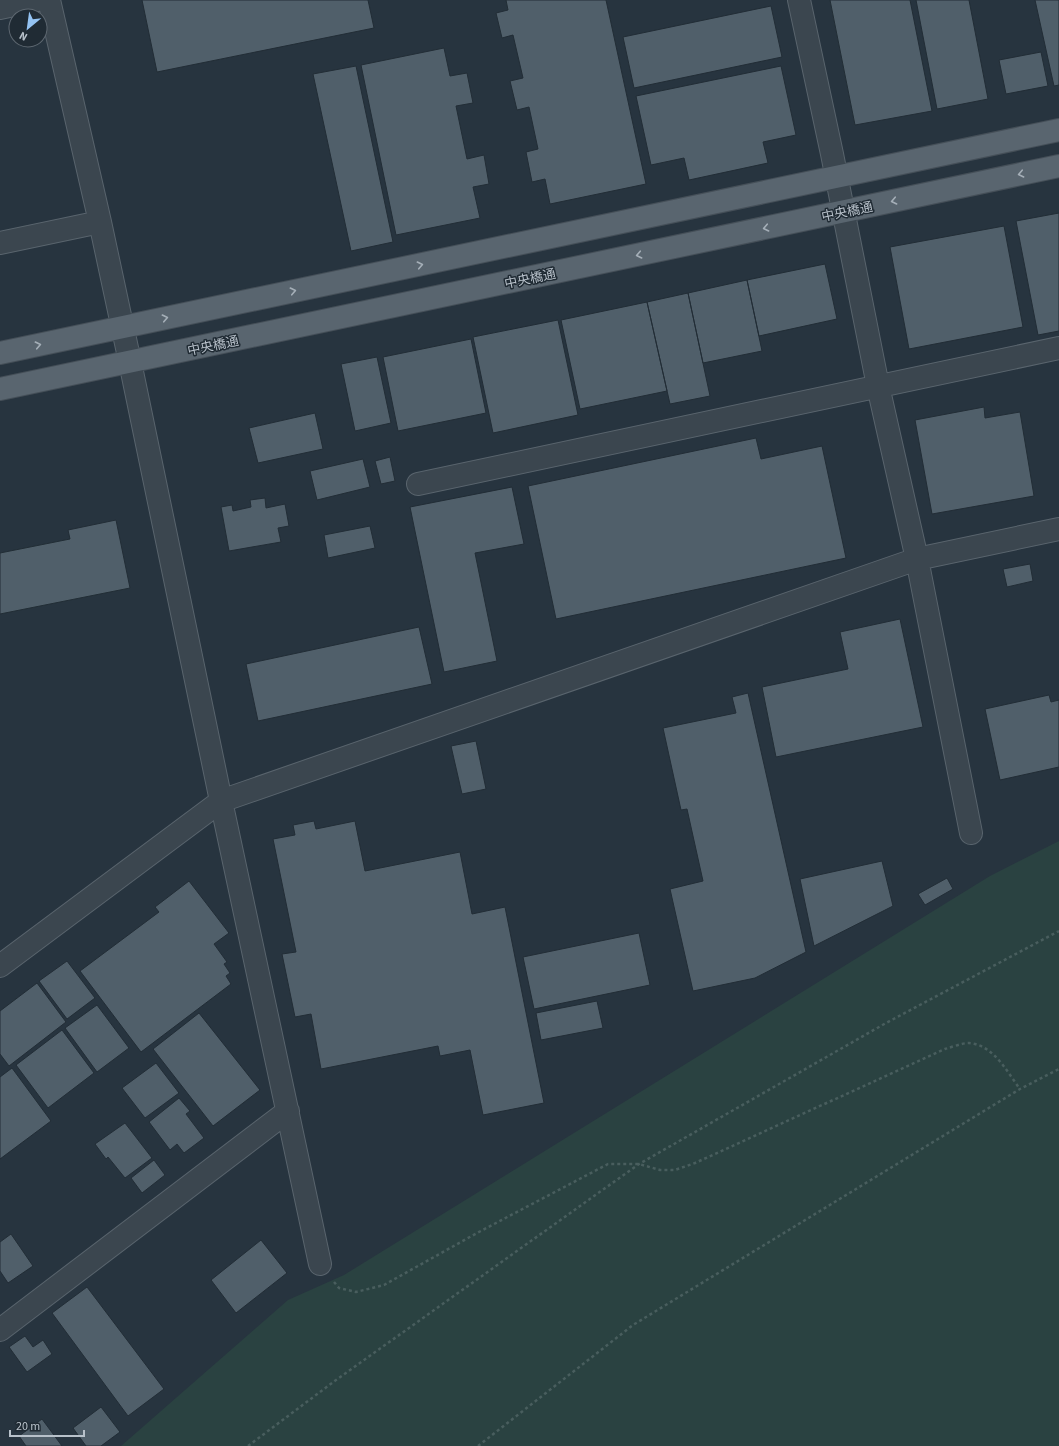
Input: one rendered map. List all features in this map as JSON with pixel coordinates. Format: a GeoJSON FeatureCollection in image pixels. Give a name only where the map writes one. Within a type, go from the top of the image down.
{"type":"FeatureCollection","features":[{"type":"Feature","properties":{"kind":"main road"},"geometry":{"type":"LineString","coordinates":[[0,353],[1059,130]]}},
{"type":"Feature","properties":{"kind":"main road","name":"中央橋通"},"geometry":{"type":"LineString","coordinates":[[0,390],[1059,166]]}},
{"type":"Feature","properties":{"kind":"street"},"geometry":{"type":"LineString","coordinates":[[0,8],[37,0]]}},
{"type":"Feature","properties":{"kind":"street"},"geometry":{"type":"LineString","coordinates":[[49,0],[123,327],[221,801],[320,1264]]}},
{"type":"Feature","properties":{"kind":"street"},"geometry":{"type":"LineString","coordinates":[[799,0],[878,386],[917,559],[971,833]]}},
{"type":"Feature","properties":{"kind":"street"},"geometry":{"type":"LineString","coordinates":[[0,243],[100,222]]}},
{"type":"Feature","properties":{"kind":"street"},"geometry":{"type":"LineString","coordinates":[[418,484],[1059,348]]}},
{"type":"Feature","properties":{"kind":"street"},"geometry":{"type":"LineString","coordinates":[[0,966],[221,801],[917,559],[1059,529]]}},
{"type":"Feature","properties":{"kind":"street"},"geometry":{"type":"LineString","coordinates":[[0,1330],[288,1111]]}},
{"type":"Feature","properties":{"kind":"path"},"geometry":{"type":"LineString","coordinates":[[248,1446],[336,1380],[639,1164],[886,1023],[1059,931]]}},
{"type":"Feature","properties":{"kind":"path"},"geometry":{"type":"LineString","coordinates":[[320,1264],[339,1288],[356,1292],[384,1285],[477,1233],[608,1164],[639,1164],[660,1170],[675,1170],[695,1163],[945,1049],[968,1043],[984,1047],[996,1056],[1020,1089]]}},
{"type":"Feature","properties":{"kind":"path"},"geometry":{"type":"LineString","coordinates":[[478,1446],[634,1325],[1020,1089],[1059,1069]]}},
{"type":"Feature","properties":{"kind":"green space"},"geometry":{"type":"Polygon","coordinates":[[[1059,841],[1059,1446],[121,1446],[288,1300],[344,1275],[990,876],[1059,841]]]}},
{"type":"Feature","properties":{"kind":"building"},"geometry":{"type":"Polygon","coordinates":[[[142,0],[368,0],[374,28],[157,72],[142,0]]]}},
{"type":"Feature","properties":{"kind":"building"},"geometry":{"type":"Polygon","coordinates":[[[506,0],[606,0],[646,184],[550,204],[545,179],[532,182],[526,152],[538,149],[529,107],[517,110],[510,81],[523,78],[513,35],[502,38],[496,13],[508,10],[506,0]]]}},
{"type":"Feature","properties":{"kind":"building"},"geometry":{"type":"Polygon","coordinates":[[[830,0],[910,0],[932,111],[855,125],[830,0]]]}},
{"type":"Feature","properties":{"kind":"building"},"geometry":{"type":"Polygon","coordinates":[[[916,0],[969,0],[988,99],[937,109],[916,0]]]}},
{"type":"Feature","properties":{"kind":"building"},"geometry":{"type":"Polygon","coordinates":[[[1035,0],[1059,0],[1059,85],[1054,86],[1035,0]]]}},
{"type":"Feature","properties":{"kind":"building"},"geometry":{"type":"Polygon","coordinates":[[[771,6],[782,57],[634,88],[623,37],[771,6]]]}},
{"type":"Feature","properties":{"kind":"building"},"geometry":{"type":"Polygon","coordinates":[[[444,48],[450,76],[467,73],[473,103],[456,106],[467,159],[484,155],[489,184],[473,187],[480,218],[396,235],[361,65],[444,48]]]}},
{"type":"Feature","properties":{"kind":"building"},"geometry":{"type":"Polygon","coordinates":[[[1041,52],[1048,86],[1006,94],[999,60],[1041,52]]]}},
{"type":"Feature","properties":{"kind":"building"},"geometry":{"type":"Polygon","coordinates":[[[356,66],[393,242],[351,251],[313,74],[356,66]]]}},
{"type":"Feature","properties":{"kind":"building"},"geometry":{"type":"Polygon","coordinates":[[[781,66],[796,135],[763,142],[768,163],[689,180],[684,158],[651,165],[636,96],[781,66]]]}},
{"type":"Feature","properties":{"kind":"building"},"geometry":{"type":"Polygon","coordinates":[[[1059,213],[1059,331],[1038,335],[1016,221],[1059,213]]]}},
{"type":"Feature","properties":{"kind":"building"},"geometry":{"type":"Polygon","coordinates":[[[1004,226],[1023,327],[909,349],[890,247],[1004,226]]]}},
{"type":"Feature","properties":{"kind":"building"},"geometry":{"type":"Polygon","coordinates":[[[825,264],[837,319],[759,336],[747,280],[825,264]]]}},
{"type":"Feature","properties":{"kind":"building"},"geometry":{"type":"Polygon","coordinates":[[[747,280],[762,351],[703,363],[688,293],[747,280]]]}},
{"type":"Feature","properties":{"kind":"building"},"geometry":{"type":"Polygon","coordinates":[[[688,293],[710,396],[670,404],[647,302],[688,293]]]}},
{"type":"Feature","properties":{"kind":"building"},"geometry":{"type":"Polygon","coordinates":[[[647,302],[667,391],[580,409],[561,320],[647,302]]]}},
{"type":"Feature","properties":{"kind":"building"},"geometry":{"type":"Polygon","coordinates":[[[558,320],[578,415],[493,433],[473,337],[558,320]]]}},
{"type":"Feature","properties":{"kind":"building"},"geometry":{"type":"Polygon","coordinates":[[[471,339],[486,413],[398,431],[383,357],[471,339]]]}},
{"type":"Feature","properties":{"kind":"building"},"geometry":{"type":"Polygon","coordinates":[[[377,357],[391,423],[355,431],[341,364],[377,357]]]}},
{"type":"Feature","properties":{"kind":"building"},"geometry":{"type":"Polygon","coordinates":[[[984,407],[985,418],[1020,412],[1034,496],[932,514],[915,420],[984,407]]]}},
{"type":"Feature","properties":{"kind":"building"},"geometry":{"type":"Polygon","coordinates":[[[315,413],[323,449],[258,463],[249,428],[315,413]]]}},
{"type":"Feature","properties":{"kind":"building"},"geometry":{"type":"Polygon","coordinates":[[[756,438],[761,459],[822,446],[846,558],[556,619],[528,486],[756,438]]]}},
{"type":"Feature","properties":{"kind":"building"},"geometry":{"type":"Polygon","coordinates":[[[390,457],[395,481],[381,484],[375,461],[390,457]]]}},
{"type":"Feature","properties":{"kind":"building"},"geometry":{"type":"Polygon","coordinates":[[[363,459],[370,487],[317,500],[310,471],[363,459]]]}},
{"type":"Feature","properties":{"kind":"building"},"geometry":{"type":"Polygon","coordinates":[[[512,487],[524,544],[475,553],[497,661],[444,672],[410,507],[512,487]]]}},
{"type":"Feature","properties":{"kind":"building"},"geometry":{"type":"Polygon","coordinates":[[[265,498],[266,508],[285,504],[289,526],[278,528],[281,542],[229,551],[221,507],[232,505],[233,511],[251,507],[250,500],[265,498]]]}},
{"type":"Feature","properties":{"kind":"building"},"geometry":{"type":"Polygon","coordinates":[[[116,520],[130,588],[0,614],[0,553],[70,539],[68,530],[116,520]]]}},
{"type":"Feature","properties":{"kind":"building"},"geometry":{"type":"Polygon","coordinates":[[[370,526],[375,548],[328,558],[324,535],[370,526]]]}},
{"type":"Feature","properties":{"kind":"building"},"geometry":{"type":"Polygon","coordinates":[[[1030,564],[1033,581],[1007,587],[1003,569],[1030,564]]]}},
{"type":"Feature","properties":{"kind":"building"},"geometry":{"type":"Polygon","coordinates":[[[900,619],[923,727],[776,757],[762,687],[848,669],[840,632],[900,619]]]}},
{"type":"Feature","properties":{"kind":"building"},"geometry":{"type":"Polygon","coordinates":[[[419,627],[432,684],[258,721],[246,664],[419,627]]]}},
{"type":"Feature","properties":{"kind":"building"},"geometry":{"type":"Polygon","coordinates":[[[748,693],[806,952],[755,978],[693,991],[670,889],[703,881],[687,809],[681,810],[663,728],[736,713],[732,697],[748,693]]]}},
{"type":"Feature","properties":{"kind":"building"},"geometry":{"type":"Polygon","coordinates":[[[1049,695],[1051,702],[1059,700],[1059,767],[1000,780],[985,709],[1049,695]]]}},
{"type":"Feature","properties":{"kind":"building"},"geometry":{"type":"Polygon","coordinates":[[[476,741],[486,789],[462,794],[451,746],[476,741]]]}},
{"type":"Feature","properties":{"kind":"building"},"geometry":{"type":"Polygon","coordinates":[[[314,821],[316,829],[355,821],[365,871],[460,852],[472,914],[505,907],[544,1103],[483,1115],[470,1050],[440,1056],[438,1046],[321,1069],[311,1014],[295,1017],[282,954],[296,952],[273,839],[295,835],[293,825],[314,821]]]}},
{"type":"Feature","properties":{"kind":"building"},"geometry":{"type":"Polygon","coordinates":[[[882,861],[893,906],[814,946],[800,879],[882,861]]]}},
{"type":"Feature","properties":{"kind":"building"},"geometry":{"type":"Polygon","coordinates":[[[947,878],[953,889],[925,905],[918,894],[947,878]]]}},
{"type":"Feature","properties":{"kind":"building"},"geometry":{"type":"Polygon","coordinates":[[[189,881],[229,933],[214,944],[227,962],[224,964],[230,973],[226,976],[231,984],[141,1052],[80,971],[159,912],[155,907],[189,881]]]}},
{"type":"Feature","properties":{"kind":"building"},"geometry":{"type":"Polygon","coordinates":[[[639,933],[650,985],[534,1009],[523,957],[639,933]]]}},
{"type":"Feature","properties":{"kind":"building"},"geometry":{"type":"Polygon","coordinates":[[[67,961],[95,998],[67,1019],[39,981],[67,961]]]}},
{"type":"Feature","properties":{"kind":"building"},"geometry":{"type":"Polygon","coordinates":[[[37,983],[66,1022],[9,1066],[0,1054],[0,1011],[37,983]]]}},
{"type":"Feature","properties":{"kind":"building"},"geometry":{"type":"Polygon","coordinates":[[[597,1001],[603,1028],[541,1040],[536,1013],[597,1001]]]}},
{"type":"Feature","properties":{"kind":"building"},"geometry":{"type":"Polygon","coordinates":[[[97,1005],[129,1048],[97,1072],[65,1028],[97,1005]]]}},
{"type":"Feature","properties":{"kind":"building"},"geometry":{"type":"Polygon","coordinates":[[[199,1013],[260,1090],[213,1126],[153,1049],[199,1013]]]}},
{"type":"Feature","properties":{"kind":"building"},"geometry":{"type":"Polygon","coordinates":[[[62,1030],[94,1073],[48,1108],[16,1065],[62,1030]]]}},
{"type":"Feature","properties":{"kind":"building"},"geometry":{"type":"Polygon","coordinates":[[[156,1063],[179,1093],[145,1118],[122,1088],[156,1063]]]}},
{"type":"Feature","properties":{"kind":"building"},"geometry":{"type":"Polygon","coordinates":[[[12,1068],[51,1121],[0,1159],[0,1077],[12,1068]]]}},
{"type":"Feature","properties":{"kind":"building"},"geometry":{"type":"Polygon","coordinates":[[[179,1098],[190,1111],[186,1114],[204,1138],[184,1153],[177,1144],[170,1150],[149,1122],[179,1098]]]}},
{"type":"Feature","properties":{"kind":"building"},"geometry":{"type":"Polygon","coordinates":[[[125,1123],[152,1158],[125,1178],[108,1157],[106,1159],[95,1144],[125,1123]]]}},
{"type":"Feature","properties":{"kind":"building"},"geometry":{"type":"Polygon","coordinates":[[[154,1160],[165,1175],[142,1193],[131,1178],[154,1160]]]}},
{"type":"Feature","properties":{"kind":"building"},"geometry":{"type":"Polygon","coordinates":[[[11,1234],[33,1266],[8,1283],[0,1271],[0,1242],[11,1234]]]}},
{"type":"Feature","properties":{"kind":"building"},"geometry":{"type":"Polygon","coordinates":[[[261,1240],[287,1273],[236,1313],[211,1280],[261,1240]]]}},
{"type":"Feature","properties":{"kind":"building"},"geometry":{"type":"Polygon","coordinates":[[[87,1287],[164,1389],[128,1416],[52,1313],[87,1287]]]}},
{"type":"Feature","properties":{"kind":"building"},"geometry":{"type":"Polygon","coordinates":[[[25,1336],[33,1347],[43,1340],[52,1354],[27,1372],[9,1347],[25,1336]]]}},
{"type":"Feature","properties":{"kind":"building"},"geometry":{"type":"Polygon","coordinates":[[[101,1407],[120,1432],[101,1446],[86,1446],[73,1428],[101,1407]]]}},
{"type":"Feature","properties":{"kind":"building"},"geometry":{"type":"Polygon","coordinates":[[[42,1419],[62,1446],[26,1446],[19,1436],[42,1419]]]}}]}
